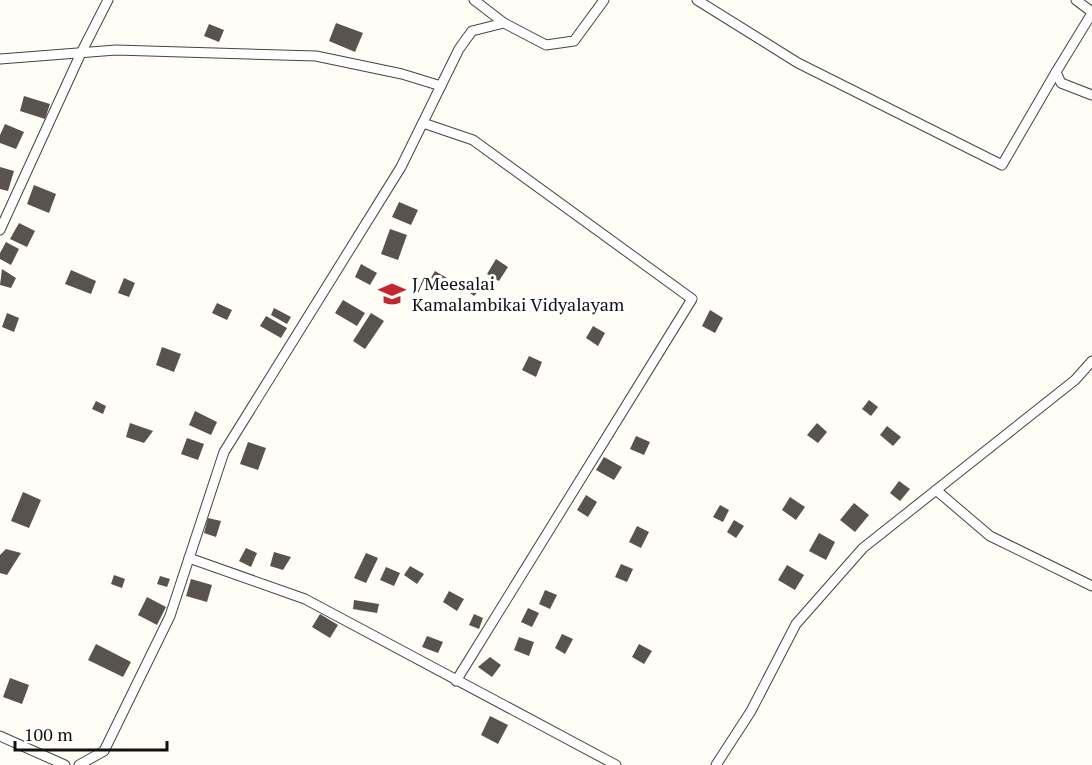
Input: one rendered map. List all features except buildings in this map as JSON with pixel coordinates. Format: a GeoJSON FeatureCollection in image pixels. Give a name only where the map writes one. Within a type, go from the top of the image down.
{"type":"FeatureCollection","features":[{"type":"Feature","properties":{"kind":"street"},"geometry":{"type":"LineString","coordinates":[[0,230],[81,53],[108,0]]}},
{"type":"Feature","properties":{"kind":"street"},"geometry":{"type":"LineString","coordinates":[[474,0],[504,23],[546,45],[574,41],[604,0]]}},
{"type":"Feature","properties":{"kind":"street"},"geometry":{"type":"LineString","coordinates":[[697,0],[798,63],[1002,165],[1092,13],[1076,0]]}},
{"type":"Feature","properties":{"kind":"street"},"geometry":{"type":"LineString","coordinates":[[79,765],[104,751],[170,616],[225,452],[401,167],[459,49],[472,31],[504,23]]}},
{"type":"Feature","properties":{"kind":"street"},"geometry":{"type":"LineString","coordinates":[[0,59],[116,50],[316,56],[402,74],[441,86]]}},
{"type":"Feature","properties":{"kind":"street"},"geometry":{"type":"LineString","coordinates":[[1056,72],[1060,83],[1092,95]]}},
{"type":"Feature","properties":{"kind":"street"},"geometry":{"type":"LineString","coordinates":[[423,123],[473,140],[692,299],[456,681]]}},
{"type":"Feature","properties":{"kind":"street"},"geometry":{"type":"LineString","coordinates":[[716,765],[751,711],[795,624],[863,548],[1075,380],[1092,361]]}},
{"type":"Feature","properties":{"kind":"street"},"geometry":{"type":"LineString","coordinates":[[936,490],[990,536],[1092,586]]}},
{"type":"Feature","properties":{"kind":"street"},"geometry":{"type":"LineString","coordinates":[[189,558],[305,599],[616,765]]}},
{"type":"Feature","properties":{"kind":"street"},"geometry":{"type":"LineString","coordinates":[[0,736],[65,765]]}},
{"type":"Feature","properties":{"kind":"street"},"geometry":{"type":"LineString","coordinates":[[26,747],[65,765]]}},
{"type":"Feature","properties":{"kind":"place","name":"J/Meesalai Kamalambikai Vidyalayam"},"geometry":{"type":"Point","coordinates":[392,294]}}]}
